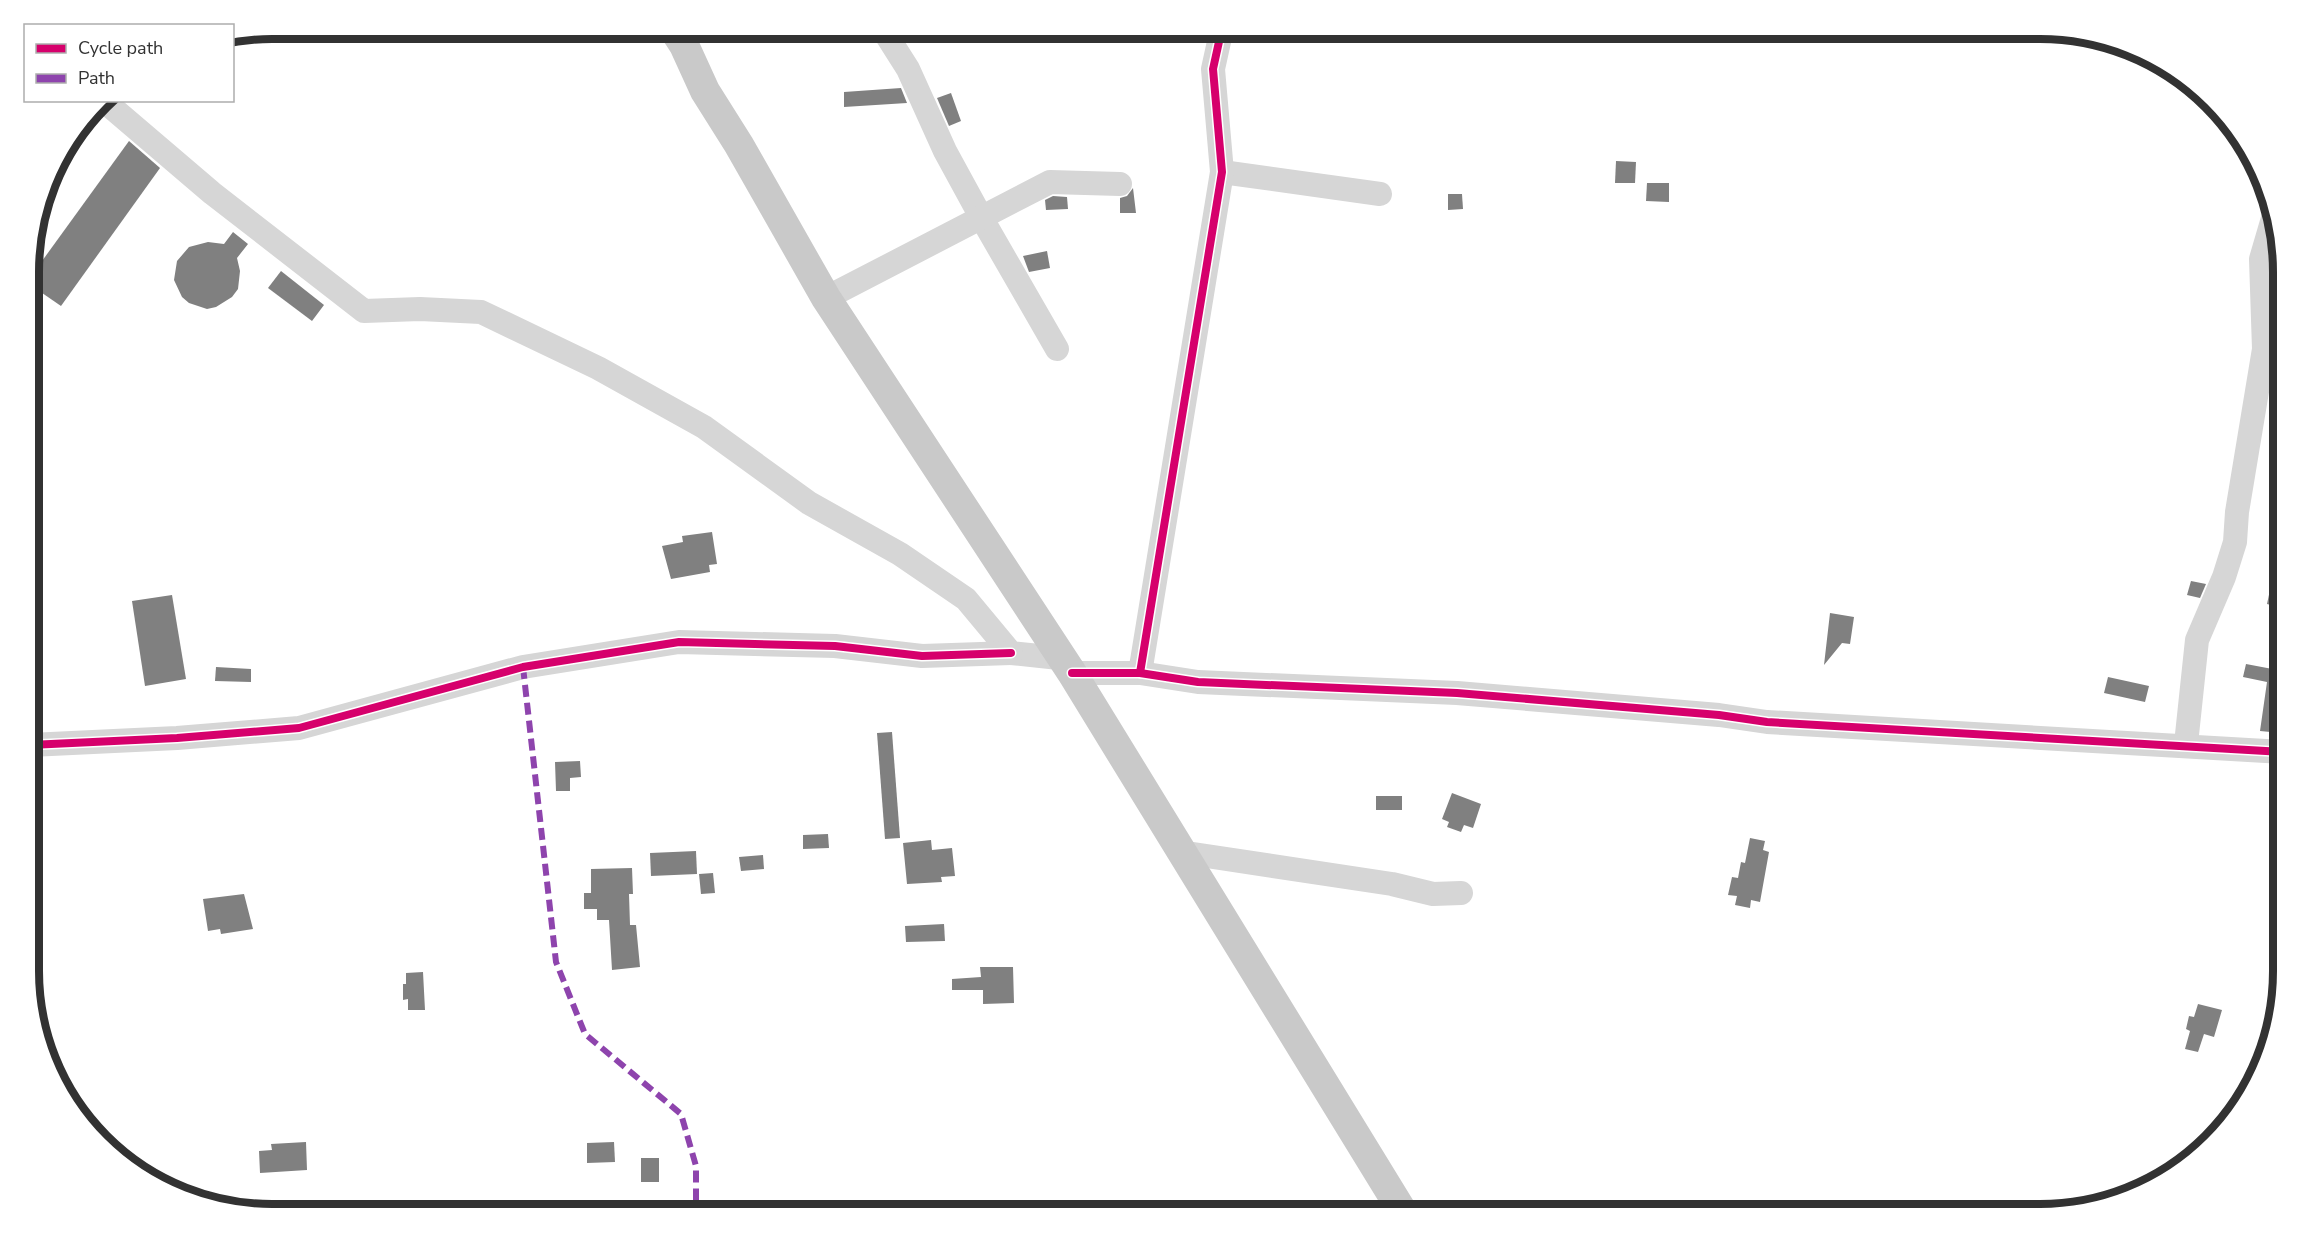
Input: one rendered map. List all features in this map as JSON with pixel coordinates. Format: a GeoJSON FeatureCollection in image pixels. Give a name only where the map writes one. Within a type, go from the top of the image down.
{"type":"FeatureCollection","features":[{"type":"Feature","properties":{"kind":"main road"},"geometry":{"type":"LineString","coordinates":[[680,39],[705,91],[740,146],[826,298],[1065,665],[1398,1204]]}},
{"type":"Feature","properties":{"kind":"street"},"geometry":{"type":"LineString","coordinates":[[889,39],[909,69],[945,151],[1057,349]]}},
{"type":"Feature","properties":{"kind":"street"},"geometry":{"type":"LineString","coordinates":[[1140,673],[1222,172],[1213,69],[1220,39]]}},
{"type":"Feature","properties":{"kind":"street"},"geometry":{"type":"LineString","coordinates":[[109,105],[212,193],[364,311],[420,309],[481,312],[598,368],[704,427],[809,503],[900,554],[966,599],[1011,653]]}},
{"type":"Feature","properties":{"kind":"street"},"geometry":{"type":"LineString","coordinates":[[1222,172],[1380,194]]}},
{"type":"Feature","properties":{"kind":"street"},"geometry":{"type":"LineString","coordinates":[[826,298],[1050,182],[1120,184]]}},
{"type":"Feature","properties":{"kind":"street"},"geometry":{"type":"LineString","coordinates":[[2186,744],[2197,640],[2224,577],[2235,542],[2237,512],[2264,349],[2261,259],[2269,230]]}},
{"type":"Feature","properties":{"kind":"street"},"geometry":{"type":"LineString","coordinates":[[39,745],[177,738],[299,728],[523,667],[679,642],[835,646],[922,656],[1011,653],[1065,665],[1198,682],[1457,693],[1719,715],[1767,722],[2186,744],[2273,751]]}},
{"type":"Feature","properties":{"kind":"street"},"geometry":{"type":"LineString","coordinates":[[1180,852],[1392,884],[1433,894],[1461,893]]}},
{"type":"Feature","properties":{"kind":"building"},"geometry":{"type":"Polygon","coordinates":[[[901,88],[907,103],[844,107],[844,92],[901,88]]]}},
{"type":"Feature","properties":{"kind":"building"},"geometry":{"type":"Polygon","coordinates":[[[951,93],[961,121],[949,126],[937,98],[951,93]]]}},
{"type":"Feature","properties":{"kind":"building"},"geometry":{"type":"Polygon","coordinates":[[[129,141],[160,168],[61,306],[39,291],[39,265],[129,141]]]}},
{"type":"Feature","properties":{"kind":"building"},"geometry":{"type":"Polygon","coordinates":[[[1616,161],[1636,162],[1635,183],[1615,183],[1616,161]]]}},
{"type":"Feature","properties":{"kind":"building"},"geometry":{"type":"Polygon","coordinates":[[[1647,183],[1669,183],[1669,202],[1646,201],[1647,183]]]}},
{"type":"Feature","properties":{"kind":"building"},"geometry":{"type":"Polygon","coordinates":[[[1133,188],[1136,213],[1120,213],[1120,198],[1127,196],[1133,188]]]}},
{"type":"Feature","properties":{"kind":"building"},"geometry":{"type":"Polygon","coordinates":[[[1448,194],[1462,194],[1463,209],[1448,210],[1448,194]]]}},
{"type":"Feature","properties":{"kind":"building"},"geometry":{"type":"Polygon","coordinates":[[[1053,196],[1067,197],[1068,209],[1046,210],[1045,200],[1053,196]]]}},
{"type":"Feature","properties":{"kind":"building"},"geometry":{"type":"Polygon","coordinates":[[[233,232],[248,244],[237,258],[240,271],[238,289],[232,297],[216,307],[207,309],[189,303],[182,297],[174,280],[177,261],[189,247],[208,242],[224,244],[233,232]]]}},
{"type":"Feature","properties":{"kind":"building"},"geometry":{"type":"Polygon","coordinates":[[[1047,251],[1050,268],[1029,272],[1023,256],[1047,251]]]}},
{"type":"Feature","properties":{"kind":"building"},"geometry":{"type":"Polygon","coordinates":[[[281,271],[324,305],[312,321],[268,288],[281,271]]]}},
{"type":"Feature","properties":{"kind":"building"},"geometry":{"type":"Polygon","coordinates":[[[712,532],[717,564],[709,565],[710,572],[671,579],[662,546],[683,542],[682,536],[712,532]]]}},
{"type":"Feature","properties":{"kind":"building"},"geometry":{"type":"Polygon","coordinates":[[[2191,581],[2206,584],[2200,598],[2187,595],[2191,581]]]}},
{"type":"Feature","properties":{"kind":"building"},"geometry":{"type":"Polygon","coordinates":[[[2270,590],[2273,591],[2273,606],[2267,604],[2270,590]]]}},
{"type":"Feature","properties":{"kind":"building"},"geometry":{"type":"Polygon","coordinates":[[[172,595],[186,679],[145,686],[132,601],[172,595]]]}},
{"type":"Feature","properties":{"kind":"building"},"geometry":{"type":"Polygon","coordinates":[[[1830,613],[1854,617],[1850,644],[1842,643],[1824,665],[1830,613]]]}},
{"type":"Feature","properties":{"kind":"building"},"geometry":{"type":"Polygon","coordinates":[[[2246,664],[2273,669],[2273,732],[2260,731],[2267,682],[2243,677],[2246,664]]]}},
{"type":"Feature","properties":{"kind":"building"},"geometry":{"type":"Polygon","coordinates":[[[216,667],[251,669],[251,682],[215,681],[216,667]]]}},
{"type":"Feature","properties":{"kind":"building"},"geometry":{"type":"Polygon","coordinates":[[[2108,677],[2149,686],[2145,702],[2104,693],[2108,677]]]}},
{"type":"Feature","properties":{"kind":"building"},"geometry":{"type":"Polygon","coordinates":[[[892,732],[900,838],[885,839],[877,733],[892,732]]]}},
{"type":"Feature","properties":{"kind":"building"},"geometry":{"type":"Polygon","coordinates":[[[580,761],[581,777],[570,778],[570,791],[556,791],[555,762],[580,761]]]}},
{"type":"Feature","properties":{"kind":"building"},"geometry":{"type":"Polygon","coordinates":[[[1452,793],[1481,804],[1473,828],[1464,825],[1461,832],[1447,827],[1449,822],[1442,819],[1452,793]]]}},
{"type":"Feature","properties":{"kind":"building"},"geometry":{"type":"Polygon","coordinates":[[[1376,796],[1402,796],[1402,810],[1376,810],[1376,796]]]}},
{"type":"Feature","properties":{"kind":"building"},"geometry":{"type":"Polygon","coordinates":[[[828,834],[829,848],[803,849],[803,835],[828,834]]]}},
{"type":"Feature","properties":{"kind":"building"},"geometry":{"type":"Polygon","coordinates":[[[1750,838],[1765,841],[1763,850],[1769,852],[1760,902],[1751,900],[1750,908],[1735,905],[1737,896],[1728,895],[1732,877],[1738,878],[1741,862],[1745,863],[1750,838]]]}},
{"type":"Feature","properties":{"kind":"building"},"geometry":{"type":"Polygon","coordinates":[[[931,840],[932,850],[952,848],[955,876],[941,877],[942,882],[907,884],[903,843],[931,840]]]}},
{"type":"Feature","properties":{"kind":"building"},"geometry":{"type":"Polygon","coordinates":[[[696,851],[697,874],[651,876],[650,853],[696,851]]]}},
{"type":"Feature","properties":{"kind":"building"},"geometry":{"type":"Polygon","coordinates":[[[763,855],[764,869],[741,871],[739,857],[763,855]]]}},
{"type":"Feature","properties":{"kind":"building"},"geometry":{"type":"Polygon","coordinates":[[[632,868],[633,894],[629,894],[630,925],[636,925],[640,967],[612,970],[609,920],[597,920],[597,909],[584,909],[584,893],[591,893],[591,869],[632,868]]]}},
{"type":"Feature","properties":{"kind":"building"},"geometry":{"type":"Polygon","coordinates":[[[713,873],[715,893],[701,894],[699,874],[713,873]]]}},
{"type":"Feature","properties":{"kind":"building"},"geometry":{"type":"Polygon","coordinates":[[[244,894],[253,929],[221,934],[220,929],[208,931],[203,899],[244,894]]]}},
{"type":"Feature","properties":{"kind":"building"},"geometry":{"type":"Polygon","coordinates":[[[944,924],[945,941],[906,942],[905,926],[944,924]]]}},
{"type":"Feature","properties":{"kind":"building"},"geometry":{"type":"Polygon","coordinates":[[[980,967],[1013,967],[1014,1003],[983,1004],[983,990],[952,990],[952,979],[981,977],[980,967]]]}},
{"type":"Feature","properties":{"kind":"building"},"geometry":{"type":"Polygon","coordinates":[[[423,972],[425,1010],[408,1010],[408,999],[403,1000],[406,973],[423,972]]]}},
{"type":"Feature","properties":{"kind":"building"},"geometry":{"type":"Polygon","coordinates":[[[2198,1004],[2222,1010],[2214,1037],[2204,1034],[2198,1052],[2185,1049],[2190,1031],[2186,1029],[2189,1016],[2194,1017],[2198,1004]]]}},
{"type":"Feature","properties":{"kind":"building"},"geometry":{"type":"Polygon","coordinates":[[[306,1142],[307,1170],[260,1173],[259,1151],[272,1150],[271,1144],[306,1142]]]}},
{"type":"Feature","properties":{"kind":"building"},"geometry":{"type":"Polygon","coordinates":[[[614,1142],[615,1162],[587,1163],[587,1143],[614,1142]]]}},
{"type":"Feature","properties":{"kind":"building"},"geometry":{"type":"Polygon","coordinates":[[[641,1158],[659,1158],[659,1182],[641,1182],[641,1158]]]}},
{"type":"Feature","properties":{"kind":"marked path"},"geometry":{"type":"LineString","coordinates":[[523,667],[556,962],[585,1034],[681,1114],[696,1166],[696,1204]]}},
{"type":"Feature","properties":{"kind":"cycle path"},"geometry":{"type":"LineString","coordinates":[[1140,673],[1222,172],[1213,69],[1220,39]]}},
{"type":"Feature","properties":{"kind":"cycle path"},"geometry":{"type":"LineString","coordinates":[[39,745],[177,738],[299,728],[523,667],[679,642],[835,646],[922,656],[1011,653]]}},
{"type":"Feature","properties":{"kind":"cycle path"},"geometry":{"type":"LineString","coordinates":[[1072,673],[1140,673],[1198,682],[1457,693],[1719,715],[1767,722],[2273,751]]}}]}
